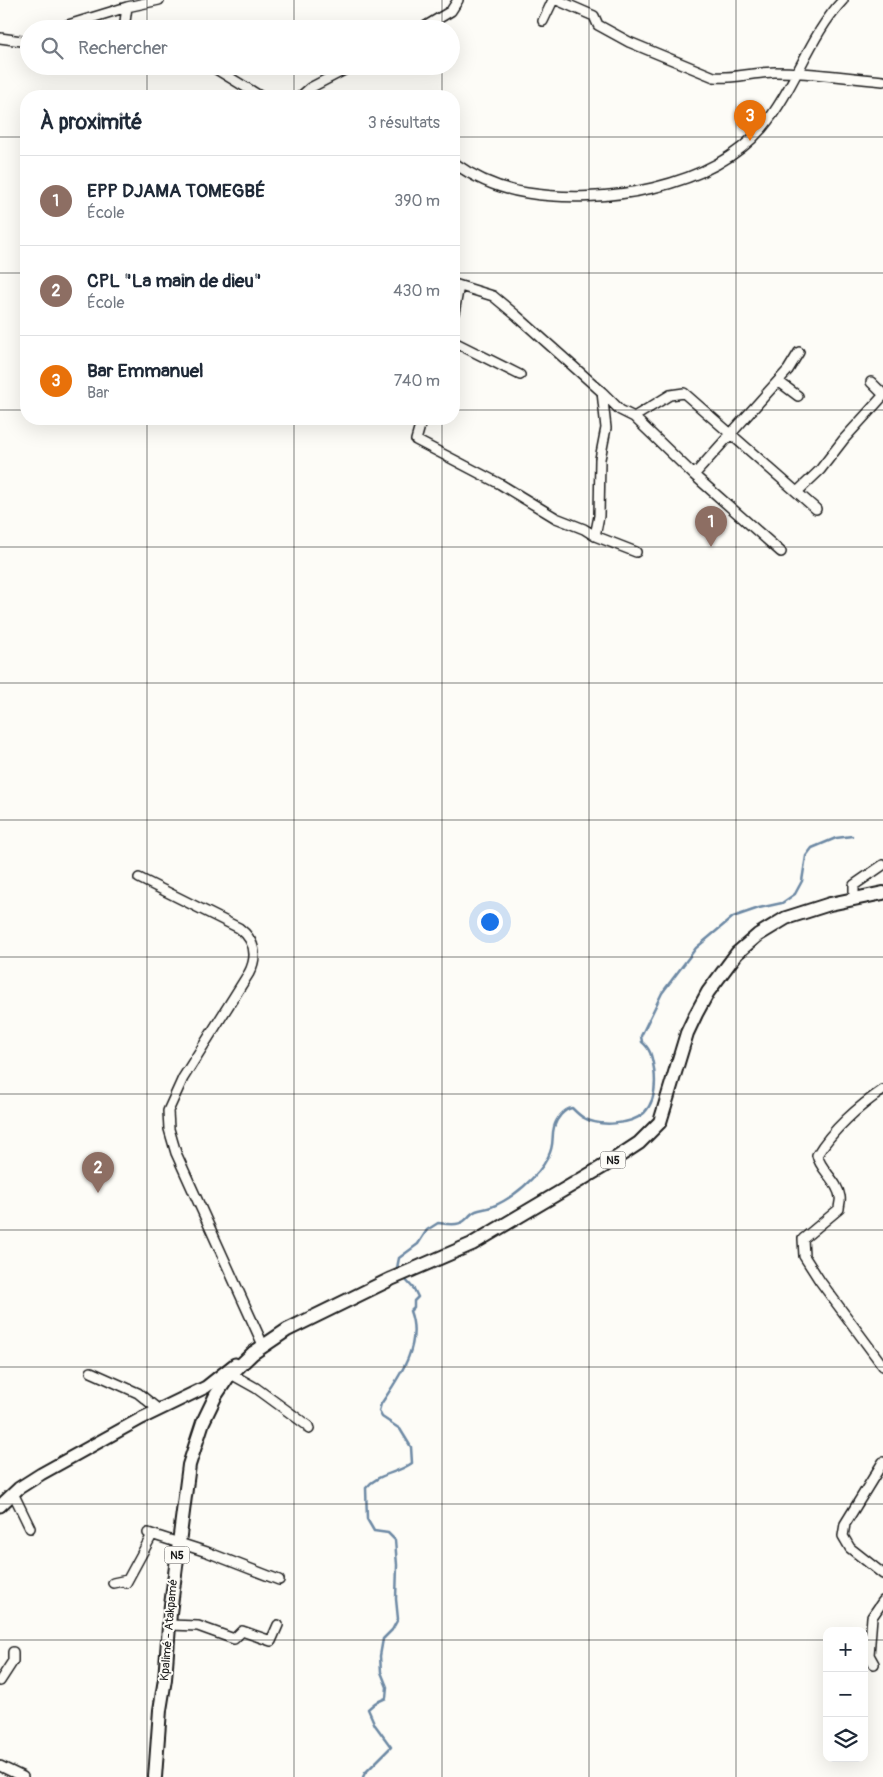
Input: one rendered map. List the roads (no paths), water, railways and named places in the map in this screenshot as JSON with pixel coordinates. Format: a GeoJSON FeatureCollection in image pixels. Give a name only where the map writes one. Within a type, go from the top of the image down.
{"type":"FeatureCollection","features":[{"type":"Feature","properties":{"kind":"main road","name":"N5"},"geometry":{"type":"LineString","coordinates":[[258,1349],[286,1330],[472,1244],[604,1166],[638,1143],[660,1122],[687,1033],[708,992],[737,953],[758,935],[786,918],[883,892]]}},
{"type":"Feature","properties":{"kind":"main road","name":"Kpalimé - Atakpamé"},"geometry":{"type":"LineString","coordinates":[[155,1777],[160,1710],[165,1679],[178,1542],[189,1465],[193,1449],[208,1411],[231,1374],[258,1349]]}},
{"type":"Feature","properties":{"kind":"street"},"geometry":{"type":"LineString","coordinates":[[83,20],[127,6],[159,0]]}},
{"type":"Feature","properties":{"kind":"street"},"geometry":{"type":"LineString","coordinates":[[436,20],[451,11],[458,0]]}},
{"type":"Feature","properties":{"kind":"street"},"geometry":{"type":"LineString","coordinates":[[543,21],[553,0]]}},
{"type":"Feature","properties":{"kind":"street"},"geometry":{"type":"LineString","coordinates":[[557,0],[594,16],[598,25],[629,42],[714,77],[733,77],[765,72],[799,72],[883,82]]}},
{"type":"Feature","properties":{"kind":"street"},"geometry":{"type":"LineString","coordinates":[[460,167],[488,182],[527,193],[595,196],[630,193],[658,186],[707,169],[744,144],[768,121],[799,72],[825,23],[844,0]]}},
{"type":"Feature","properties":{"kind":"street"},"geometry":{"type":"LineString","coordinates":[[125,20],[127,6]]}},
{"type":"Feature","properties":{"kind":"street"},"geometry":{"type":"LineString","coordinates":[[0,38],[20,40]]}},
{"type":"Feature","properties":{"kind":"street"},"geometry":{"type":"LineString","coordinates":[[226,75],[250,90]]}},
{"type":"Feature","properties":{"kind":"street"},"geometry":{"type":"LineString","coordinates":[[308,90],[335,75]]}},
{"type":"Feature","properties":{"kind":"street"},"geometry":{"type":"LineString","coordinates":[[460,287],[493,296],[620,410],[634,417],[694,475],[781,552]]}},
{"type":"Feature","properties":{"kind":"street"},"geometry":{"type":"LineString","coordinates":[[460,345],[520,375]]}},
{"type":"Feature","properties":{"kind":"street"},"geometry":{"type":"LineString","coordinates":[[694,475],[788,370],[798,352]]}},
{"type":"Feature","properties":{"kind":"street"},"geometry":{"type":"LineString","coordinates":[[778,381],[798,396]]}},
{"type":"Feature","properties":{"kind":"street"},"geometry":{"type":"LineString","coordinates":[[797,492],[820,470],[844,439],[883,395],[871,382]]}},
{"type":"Feature","properties":{"kind":"street"},"geometry":{"type":"LineString","coordinates":[[595,536],[599,516],[600,459],[606,428],[602,392]]}},
{"type":"Feature","properties":{"kind":"street"},"geometry":{"type":"LineString","coordinates":[[634,417],[670,395],[684,393],[816,509]]}},
{"type":"Feature","properties":{"kind":"street"},"geometry":{"type":"LineString","coordinates":[[420,425],[416,440],[500,484],[556,518],[636,552]]}},
{"type":"Feature","properties":{"kind":"street"},"geometry":{"type":"LineString","coordinates":[[854,899],[854,885],[883,865]]}},
{"type":"Feature","properties":{"kind":"street"},"geometry":{"type":"LineString","coordinates":[[0,1506],[13,1493],[42,1474],[85,1449],[214,1382],[220,1375],[258,1349],[176,1153],[169,1129],[168,1111],[183,1078],[252,966],[255,952],[250,938],[239,928],[140,878]]}},
{"type":"Feature","properties":{"kind":"street"},"geometry":{"type":"LineString","coordinates":[[883,1090],[863,1103],[822,1146],[817,1155],[819,1162],[835,1184],[840,1196],[839,1209],[803,1239],[804,1256],[820,1281],[883,1366]]}},
{"type":"Feature","properties":{"kind":"street"},"geometry":{"type":"LineString","coordinates":[[91,1372],[138,1393],[159,1410]]}},
{"type":"Feature","properties":{"kind":"street"},"geometry":{"type":"LineString","coordinates":[[231,1374],[256,1388],[308,1426],[309,1429]]}},
{"type":"Feature","properties":{"kind":"street"},"geometry":{"type":"LineString","coordinates":[[883,1462],[845,1524],[843,1536],[850,1548],[883,1574]]}},
{"type":"Feature","properties":{"kind":"street"},"geometry":{"type":"LineString","coordinates":[[13,1493],[30,1528]]}},
{"type":"Feature","properties":{"kind":"street"},"geometry":{"type":"LineString","coordinates":[[113,1584],[127,1581],[150,1534],[178,1542],[279,1580]]}},
{"type":"Feature","properties":{"kind":"street"},"geometry":{"type":"LineString","coordinates":[[874,1664],[869,1655],[872,1617],[883,1601]]}},
{"type":"Feature","properties":{"kind":"street"},"geometry":{"type":"LineString","coordinates":[[169,1625],[198,1626],[234,1639],[242,1631],[271,1641],[278,1625]]}},
{"type":"Feature","properties":{"kind":"street"},"geometry":{"type":"LineString","coordinates":[[0,1681],[13,1661],[13,1652]]}},
{"type":"Feature","properties":{"kind":"street"},"geometry":{"type":"LineString","coordinates":[[0,1766],[24,1777]]}},
{"type":"Feature","properties":{"kind":"waterway"},"geometry":{"type":"LineString","coordinates":[[399,1271],[397,1268],[399,1258],[418,1244],[427,1230],[438,1223],[461,1223],[474,1212],[491,1207],[507,1199],[531,1180],[544,1165],[551,1148],[555,1124],[566,1110],[572,1108],[590,1121],[606,1124],[631,1120],[644,1113],[653,1098],[655,1081],[651,1054],[642,1042],[641,1036],[662,993],[696,948],[733,917],[759,908],[782,903],[795,894],[802,881],[806,856],[812,848],[836,838],[852,836]]}},
{"type":"Feature","properties":{"kind":"waterway"},"geometry":{"type":"LineString","coordinates":[[363,1777],[391,1747],[375,1725],[368,1709],[386,1698],[387,1687],[381,1672],[380,1656],[383,1639],[392,1630],[398,1619],[395,1540],[388,1533],[374,1531],[367,1519],[366,1488],[376,1479],[412,1463],[411,1447],[400,1429],[382,1417],[379,1411],[381,1404],[402,1372],[411,1348],[413,1324],[410,1311],[418,1297],[414,1289],[404,1278]]}},
{"type":"Feature","properties":{"kind":"place","name":"Bar Emmanuel"},"geometry":{"type":"Point","coordinates":[750,141]}},
{"type":"Feature","properties":{"kind":"place","name":"EPP DJAMA TOMEGBÉ"},"geometry":{"type":"Point","coordinates":[711,547]}},
{"type":"Feature","properties":{"kind":"place","name":"CPL \"La main de dieu\""},"geometry":{"type":"Point","coordinates":[98,1193]}}]}
